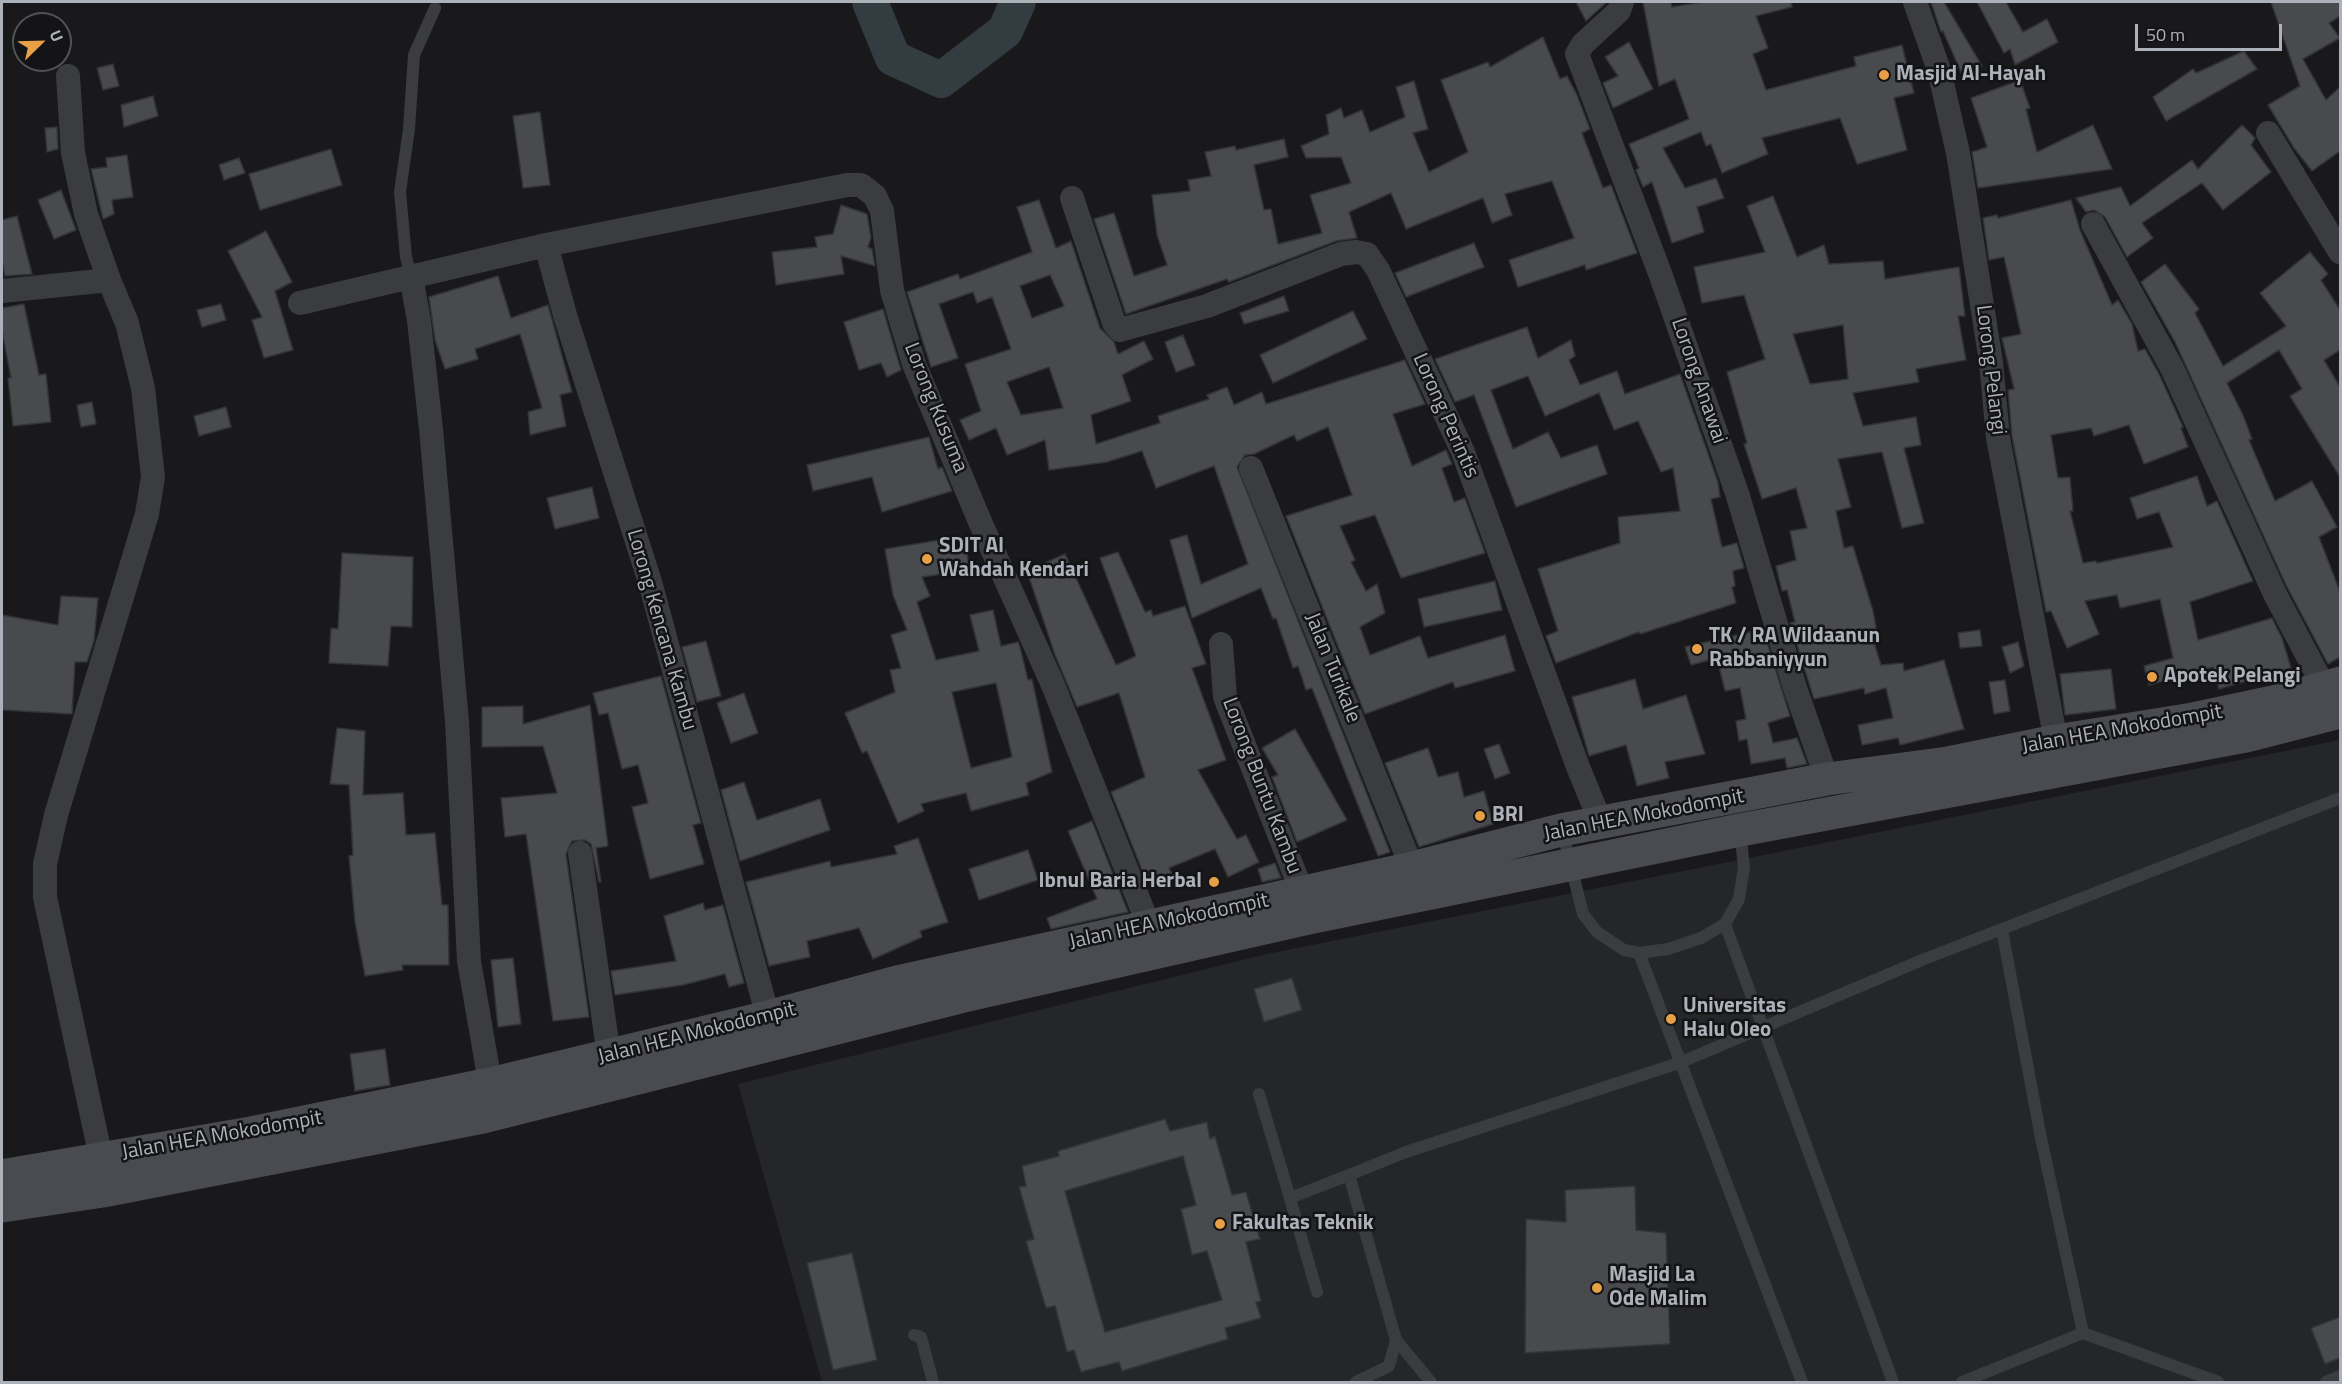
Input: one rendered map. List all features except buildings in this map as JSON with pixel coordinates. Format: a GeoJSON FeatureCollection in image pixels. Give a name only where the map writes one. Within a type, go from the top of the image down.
{"type":"FeatureCollection","features":[{"type":"Feature","properties":{"kind":"street","name":"Lorong Anawai"},"geometry":{"type":"LineString","coordinates":[[1622,2],[1619,11],[1583,44],[1577,54],[1661,276],[1737,493],[1795,688],[1827,779]]}},
{"type":"Feature","properties":{"kind":"street","name":"Lorong Pelangi"},"geometry":{"type":"LineString","coordinates":[[1915,2],[1939,70],[1958,153],[1991,362],[1998,438],[2056,741]]}},
{"type":"Feature","properties":{"kind":"street"},"geometry":{"type":"LineString","coordinates":[[68,76],[73,153],[86,214],[109,280],[128,323],[143,388],[153,477],[147,513],[56,815],[45,864],[45,897],[101,1158]]}},
{"type":"Feature","properties":{"kind":"street"},"geometry":{"type":"LineString","coordinates":[[2268,133],[2340,252]]}},
{"type":"Feature","properties":{"kind":"street","name":"Lorong Kusuma"},"geometry":{"type":"LineString","coordinates":[[300,303],[546,245],[847,185],[861,185],[875,196],[882,211],[892,290],[914,364],[948,440],[981,524],[1053,685],[1149,926]]}},
{"type":"Feature","properties":{"kind":"street","name":"Lorong Perintis"},"geometry":{"type":"LineString","coordinates":[[1072,198],[1114,323],[1120,330],[1207,306],[1341,254],[1356,252],[1367,254],[1378,270],[1463,452],[1601,823]]}},
{"type":"Feature","properties":{"kind":"street"},"geometry":{"type":"LineString","coordinates":[[2093,224],[2172,368],[2266,575],[2335,695]]}},
{"type":"Feature","properties":{"kind":"street","name":"Lorong Kencana Kambu"},"geometry":{"type":"LineString","coordinates":[[546,245],[565,315],[650,582],[768,1017]]}},
{"type":"Feature","properties":{"kind":"street"},"geometry":{"type":"LineString","coordinates":[[411,276],[419,321],[430,418],[457,722],[469,961],[493,1099]]}},
{"type":"Feature","properties":{"kind":"street"},"geometry":{"type":"LineString","coordinates":[[2,291],[109,280]]}},
{"type":"Feature","properties":{"kind":"street","name":"Jalan Turikale"},"geometry":{"type":"LineString","coordinates":[[1251,468],[1412,868]]}},
{"type":"Feature","properties":{"kind":"street","name":"Lorong Buntu Kambu"},"geometry":{"type":"LineString","coordinates":[[1221,644],[1225,697],[1302,892]]}},
{"type":"Feature","properties":{"kind":"street","name":"Jalan HEA Mokodompit"},"geometry":{"type":"LineString","coordinates":[[8,1190],[101,1158],[251,1133],[493,1099],[609,1056],[901,981],[1031,967],[1149,926],[1412,868],[1562,830],[1601,823],[1681,825],[1740,830],[2113,746],[2193,719],[2335,695]]}},
{"type":"Feature","properties":{"kind":"street","name":"Jalan HEA Mokodompit"},"geometry":{"type":"LineString","coordinates":[[8,1190],[103,1191],[493,1099],[1031,967],[1298,920],[1570,863],[1827,779],[1947,763],[2056,741],[2113,746]]}},
{"type":"Feature","properties":{"kind":"street"},"geometry":{"type":"LineString","coordinates":[[580,853],[609,1056]]}},
{"type":"Feature","properties":{"kind":"lane"},"geometry":{"type":"LineString","coordinates":[[411,276],[406,257],[400,192],[409,129],[414,56],[435,8]]}},
{"type":"Feature","properties":{"kind":"lane"},"geometry":{"type":"LineString","coordinates":[[1290,1198],[1406,1152],[1679,1063],[1922,960],[2340,798]]}},
{"type":"Feature","properties":{"kind":"lane"},"geometry":{"type":"LineString","coordinates":[[1562,830],[1584,914],[1597,932],[1624,950],[1639,953],[1701,938],[1725,924],[1739,899],[1744,867],[1740,830]]}},
{"type":"Feature","properties":{"kind":"lane"},"geometry":{"type":"LineString","coordinates":[[1725,924],[1893,1383]]}},
{"type":"Feature","properties":{"kind":"lane"},"geometry":{"type":"LineString","coordinates":[[2001,930],[2041,1138],[2083,1333]]}},
{"type":"Feature","properties":{"kind":"lane"},"geometry":{"type":"LineString","coordinates":[[1639,953],[1802,1383]]}},
{"type":"Feature","properties":{"kind":"lane"},"geometry":{"type":"LineString","coordinates":[[1259,1094],[1317,1292]]}},
{"type":"Feature","properties":{"kind":"lane"},"geometry":{"type":"LineString","coordinates":[[1349,1175],[1396,1340],[1431,1383]]}},
{"type":"Feature","properties":{"kind":"lane"},"geometry":{"type":"LineString","coordinates":[[1962,1383],[2083,1333],[2218,1383]]}},
{"type":"Feature","properties":{"kind":"lane"},"geometry":{"type":"LineString","coordinates":[[914,1335],[921,1337],[933,1383]]}},
{"type":"Feature","properties":{"kind":"lane"},"geometry":{"type":"LineString","coordinates":[[1356,1383],[1389,1366],[1396,1340]]}},
{"type":"Feature","properties":{"kind":"lane"},"geometry":{"type":"LineString","coordinates":[[2326,1383],[2340,1376]]}},
{"type":"Feature","properties":{"kind":"shaded area","name":"Universitas Halu Oleo"},"geometry":{"type":"Polygon","coordinates":[[[2340,740],[2340,1382],[822,1382],[738,1084],[1267,954],[2340,740]]]}},
{"type":"Feature","properties":{"kind":"waterway"},"geometry":{"type":"LineString","coordinates":[[870,2],[893,58],[941,80],[1005,31],[1018,2]]}},
{"type":"Feature","properties":{"kind":"place","name":"Masjid Al-Hayah"},"geometry":{"type":"Point","coordinates":[1884,75]}},
{"type":"Feature","properties":{"kind":"place","name":"SDIT Al Wahdah Kendari"},"geometry":{"type":"Point","coordinates":[927,559]}},
{"type":"Feature","properties":{"kind":"place","name":"TK / RA Wildaanun Rabbaniyyun"},"geometry":{"type":"Point","coordinates":[1697,649]}},
{"type":"Feature","properties":{"kind":"place","name":"Apotek Pelangi"},"geometry":{"type":"Point","coordinates":[2152,677]}},
{"type":"Feature","properties":{"kind":"place","name":"BRI"},"geometry":{"type":"Point","coordinates":[1480,816]}},
{"type":"Feature","properties":{"kind":"place","name":"Ibnul Baria Herbal"},"geometry":{"type":"Point","coordinates":[1214,882]}},
{"type":"Feature","properties":{"kind":"place","name":"Universitas Halu Oleo"},"geometry":{"type":"Point","coordinates":[1671,1019]}},
{"type":"Feature","properties":{"kind":"place","name":"Fakultas Teknik"},"geometry":{"type":"Point","coordinates":[1220,1224]}},
{"type":"Feature","properties":{"kind":"place","name":"Masjid La Ode Malim"},"geometry":{"type":"Point","coordinates":[1597,1288]}}]}
